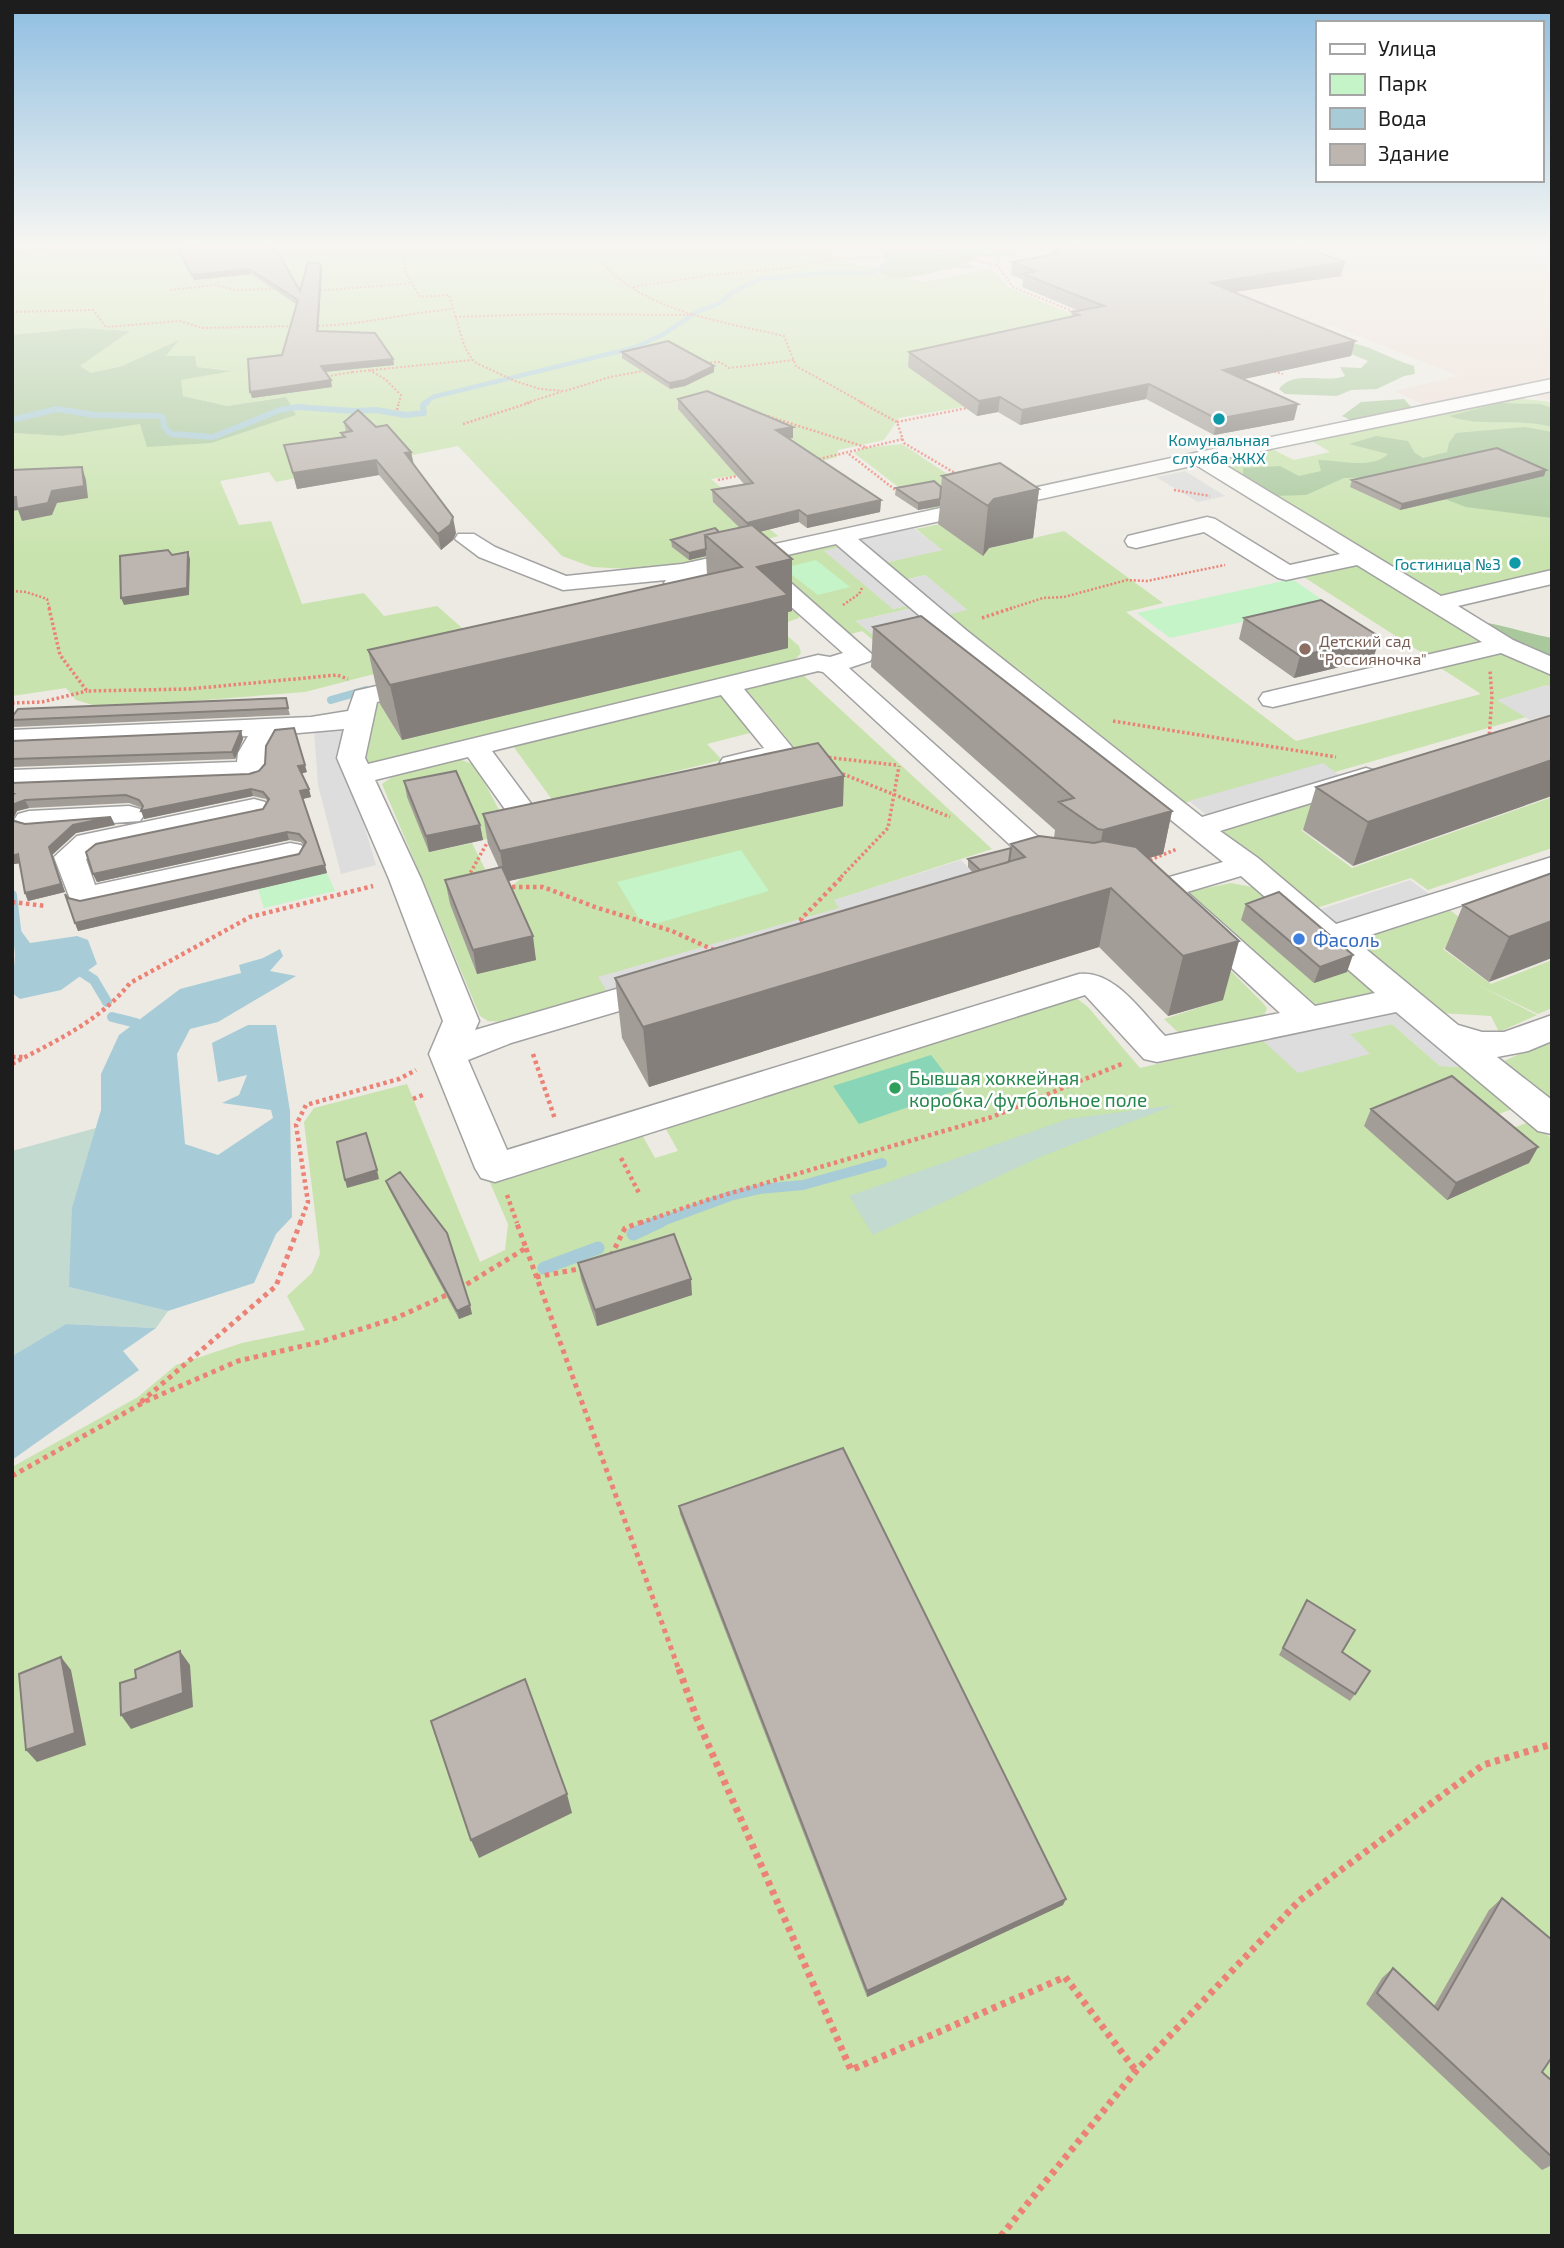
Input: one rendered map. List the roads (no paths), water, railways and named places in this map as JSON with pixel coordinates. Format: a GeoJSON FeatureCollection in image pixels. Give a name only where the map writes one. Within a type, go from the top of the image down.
{"type":"FeatureCollection","features":[{"type":"Feature","properties":{"kind":"street"},"geometry":{"type":"LineString","coordinates":[[466,539],[488,552],[563,583],[682,571],[1199,458],[1552,385]]}},
{"type":"Feature","properties":{"kind":"street"},"geometry":{"type":"LineString","coordinates":[[1199,458],[1438,604],[1498,646],[1552,667]]}},
{"type":"Feature","properties":{"kind":"street"},"geometry":{"type":"LineString","coordinates":[[1136,541],[1207,524],[1286,573],[1361,557]]}},
{"type":"Feature","properties":{"kind":"street"},"geometry":{"type":"LineString","coordinates":[[839,535],[954,632],[1197,828],[1247,865],[1403,999],[1552,1121]]}},
{"type":"Feature","properties":{"kind":"street"},"geometry":{"type":"LineString","coordinates":[[498,1034],[482,1036],[471,1031],[461,1021],[407,885],[351,758],[365,696],[708,617],[676,583],[758,565],[822,620],[859,657],[956,778],[1033,849],[1078,882],[1117,894]]}},
{"type":"Feature","properties":{"kind":"street"},"geometry":{"type":"LineString","coordinates":[[1438,604],[1552,577]]}},
{"type":"Feature","properties":{"kind":"street"},"geometry":{"type":"LineString","coordinates":[[921,643],[954,632]]}},
{"type":"Feature","properties":{"kind":"street"},"geometry":{"type":"LineString","coordinates":[[1273,699],[1498,646]]}},
{"type":"Feature","properties":{"kind":"street"},"geometry":{"type":"LineString","coordinates":[[359,775],[818,663],[859,657]]}},
{"type":"Feature","properties":{"kind":"street"},"geometry":{"type":"LineString","coordinates":[[701,772],[793,753],[727,685]]}},
{"type":"Feature","properties":{"kind":"street"},"geometry":{"type":"LineString","coordinates":[[13,738],[311,725],[360,718]]}},
{"type":"Feature","properties":{"kind":"street"},"geometry":{"type":"LineString","coordinates":[[29,820],[260,808],[251,770],[253,753],[267,727]]}},
{"type":"Feature","properties":{"kind":"street"},"geometry":{"type":"LineString","coordinates":[[475,747],[525,816],[592,799]]}},
{"type":"Feature","properties":{"kind":"street"},"geometry":{"type":"LineString","coordinates":[[12,779],[251,770]]}},
{"type":"Feature","properties":{"kind":"street"},"geometry":{"type":"LineString","coordinates":[[1197,828],[1387,771]]}},
{"type":"Feature","properties":{"kind":"street"},"geometry":{"type":"LineString","coordinates":[[254,808],[88,843],[70,857],[83,897],[290,852]]}},
{"type":"Feature","properties":{"kind":"street"},"geometry":{"type":"LineString","coordinates":[[1029,882],[1117,894],[1164,888],[1247,865]]}},
{"type":"Feature","properties":{"kind":"street"},"geometry":{"type":"LineString","coordinates":[[1332,936],[1552,866]]}},
{"type":"Feature","properties":{"kind":"street"},"geometry":{"type":"LineString","coordinates":[[1164,888],[1308,1019]]}},
{"type":"Feature","properties":{"kind":"street"},"geometry":{"type":"LineString","coordinates":[[447,1054],[498,1034],[693,978]]}},
{"type":"Feature","properties":{"kind":"street"},"geometry":{"type":"LineString","coordinates":[[461,1021],[447,1054],[495,1168],[1087,984],[1104,993],[1157,1049],[1403,999]]}},
{"type":"Feature","properties":{"kind":"street"},"geometry":{"type":"LineString","coordinates":[[1478,1060],[1552,1027]]}},
{"type":"Feature","properties":{"kind":"street"},"geometry":{"type":"LineString","coordinates":[[1447,1033],[1480,1046],[1515,1044]]}},
{"type":"Feature","properties":{"kind":"water"},"geometry":{"type":"Polygon","coordinates":[[[12,923],[16,924],[30,943],[77,936],[88,940],[97,964],[61,990],[20,999],[12,993],[15,955],[12,923]]]}},
{"type":"Feature","properties":{"kind":"water"},"geometry":{"type":"Polygon","coordinates":[[[280,949],[283,956],[270,971],[296,976],[218,1022],[190,1029],[177,1054],[185,1144],[218,1155],[273,1118],[271,1110],[222,1103],[239,1095],[247,1075],[218,1082],[212,1043],[248,1025],[276,1025],[290,1111],[292,1217],[276,1234],[254,1283],[168,1311],[69,1287],[72,1208],[101,1110],[101,1074],[119,1035],[180,989],[241,973],[239,965],[263,958],[280,949]]]}},
{"type":"Feature","properties":{"kind":"water"},"geometry":{"type":"Polygon","coordinates":[[[66,1324],[156,1328],[123,1351],[139,1370],[12,1460],[12,1356],[66,1324]]]}},
{"type":"Feature","properties":{"kind":"waterway"},"geometry":{"type":"LineString","coordinates":[[425,403],[433,397],[633,348]]}},
{"type":"Feature","properties":{"kind":"waterway"},"geometry":{"type":"LineString","coordinates":[[12,420],[57,409],[94,415],[159,416],[163,418],[164,427],[171,434],[213,437],[280,410],[298,407],[376,410],[405,415],[424,413],[423,405],[427,402]]}},
{"type":"Feature","properties":{"kind":"waterway"},"geometry":{"type":"LineString","coordinates":[[331,700],[366,690]]}},
{"type":"Feature","properties":{"kind":"waterway"},"geometry":{"type":"LineString","coordinates":[[12,895],[17,938]]}},
{"type":"Feature","properties":{"kind":"waterway"},"geometry":{"type":"LineString","coordinates":[[74,967],[94,980],[107,1002]]}},
{"type":"Feature","properties":{"kind":"waterway"},"geometry":{"type":"LineString","coordinates":[[112,1017],[136,1023]]}},
{"type":"Feature","properties":{"kind":"waterway"},"geometry":{"type":"LineString","coordinates":[[657,1223],[730,1196],[760,1189],[803,1185],[882,1163]]}},
{"type":"Feature","properties":{"kind":"waterway"},"geometry":{"type":"LineString","coordinates":[[633,1234],[661,1221]]}},
{"type":"Feature","properties":{"kind":"waterway"},"geometry":{"type":"LineString","coordinates":[[544,1268],[598,1248]]}},
{"type":"Feature","properties":{"kind":"place","name":"Комунальная служба ЖКХ"},"geometry":{"type":"Point","coordinates":[1219,419]}},
{"type":"Feature","properties":{"kind":"place","name":"Гостиница №3"},"geometry":{"type":"Point","coordinates":[1515,563]}},
{"type":"Feature","properties":{"kind":"place","name":"Детский сад \"Россияночка\""},"geometry":{"type":"Point","coordinates":[1305,649]}},
{"type":"Feature","properties":{"kind":"place","name":"Фасоль"},"geometry":{"type":"Point","coordinates":[1299,939]}},
{"type":"Feature","properties":{"kind":"place","name":"Бывшая хоккейная коробка/футбольное поле"},"geometry":{"type":"Point","coordinates":[895,1088]}}]}
